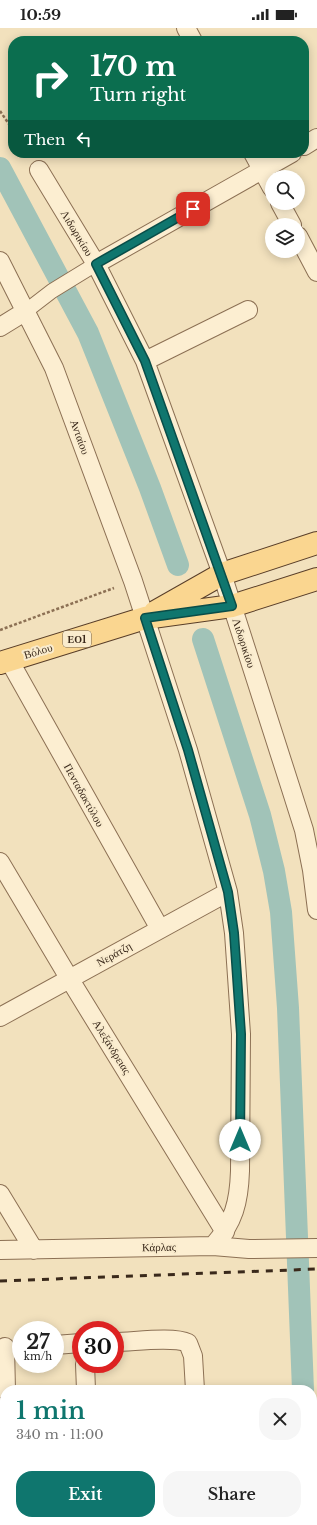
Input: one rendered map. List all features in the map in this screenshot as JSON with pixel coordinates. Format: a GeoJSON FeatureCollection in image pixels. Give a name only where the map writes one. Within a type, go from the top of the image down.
{"type":"FeatureCollection","features":[{"type":"Feature","properties":{"kind":"main road","name":"ΕΟ1"},"geometry":{"type":"LineString","coordinates":[[145,618],[222,574],[317,543]]}},
{"type":"Feature","properties":{"kind":"main road","name":"ΕΟ1"},"geometry":{"type":"LineString","coordinates":[[145,618],[232,606],[317,579]]}},
{"type":"Feature","properties":{"kind":"main road","name":"Βόλου"},"geometry":{"type":"LineString","coordinates":[[4,662],[145,618]]}},
{"type":"Feature","properties":{"kind":"street"},"geometry":{"type":"LineString","coordinates":[[256,158],[265,175]]}},
{"type":"Feature","properties":{"kind":"street"},"geometry":{"type":"LineString","coordinates":[[0,327],[26,311],[52,291],[96,264],[283,158]]}},
{"type":"Feature","properties":{"kind":"street","name":"Λιδωρικίου"},"geometry":{"type":"LineString","coordinates":[[39,170],[96,264],[145,361],[222,574],[310,827],[312,870],[317,910]]}},
{"type":"Feature","properties":{"kind":"street"},"geometry":{"type":"LineString","coordinates":[[305,249],[317,272]]}},
{"type":"Feature","properties":{"kind":"street","name":"Ανταίου"},"geometry":{"type":"LineString","coordinates":[[0,261],[54,368],[133,581],[188,750],[228,892],[234,933],[241,1034],[240,1171],[238,1198],[225,1232],[213,1246]]}},
{"type":"Feature","properties":{"kind":"street"},"geometry":{"type":"LineString","coordinates":[[145,361],[248,310]]}},
{"type":"Feature","properties":{"kind":"street","name":"Πενταδακτύλου"},"geometry":{"type":"LineString","coordinates":[[4,662],[160,929]]}},
{"type":"Feature","properties":{"kind":"street","name":"Αλεξάνδρειας"},"geometry":{"type":"LineString","coordinates":[[0,862],[69,978],[225,1232]]}},
{"type":"Feature","properties":{"kind":"street","name":"Νεράτζη"},"geometry":{"type":"LineString","coordinates":[[0,1016],[228,892]]}},
{"type":"Feature","properties":{"kind":"street"},"geometry":{"type":"LineString","coordinates":[[0,1194],[34,1250]]}},
{"type":"Feature","properties":{"kind":"street","name":"Κάρλας"},"geometry":{"type":"LineString","coordinates":[[0,1250],[213,1246],[249,1249],[317,1248]]}},
{"type":"Feature","properties":{"kind":"street"},"geometry":{"type":"LineString","coordinates":[[124,1342],[182,1340],[188,1343],[191,1348],[194,1366],[195,1385]]}},
{"type":"Feature","properties":{"kind":"street"},"geometry":{"type":"LineString","coordinates":[[6,1385],[9,1347]]}},
{"type":"Feature","properties":{"kind":"street"},"geometry":{"type":"LineString","coordinates":[[85,1373],[86,1385]]}},
{"type":"Feature","properties":{"kind":"path"},"geometry":{"type":"LineString","coordinates":[[0,111],[8,123]]}},
{"type":"Feature","properties":{"kind":"path"},"geometry":{"type":"LineString","coordinates":[[0,630],[133,581]]}},
{"type":"Feature","properties":{"kind":"waterway"},"geometry":{"type":"LineString","coordinates":[[0,168],[88,333],[150,488],[178,565]]}},
{"type":"Feature","properties":{"kind":"waterway"},"geometry":{"type":"LineString","coordinates":[[203,639],[260,815],[274,871],[281,912],[288,1008],[303,1385]]}},
{"type":"Feature","properties":{"kind":"railway"},"geometry":{"type":"LineString","coordinates":[[0,1281],[317,1269]]}},
{"type":"Feature","properties":{"kind":"route"},"geometry":{"type":"LineString","coordinates":[[193,209],[96,264],[145,361],[222,574],[232,606],[145,618],[188,750],[228,892],[234,933],[241,1034],[240,1140]]}}]}
